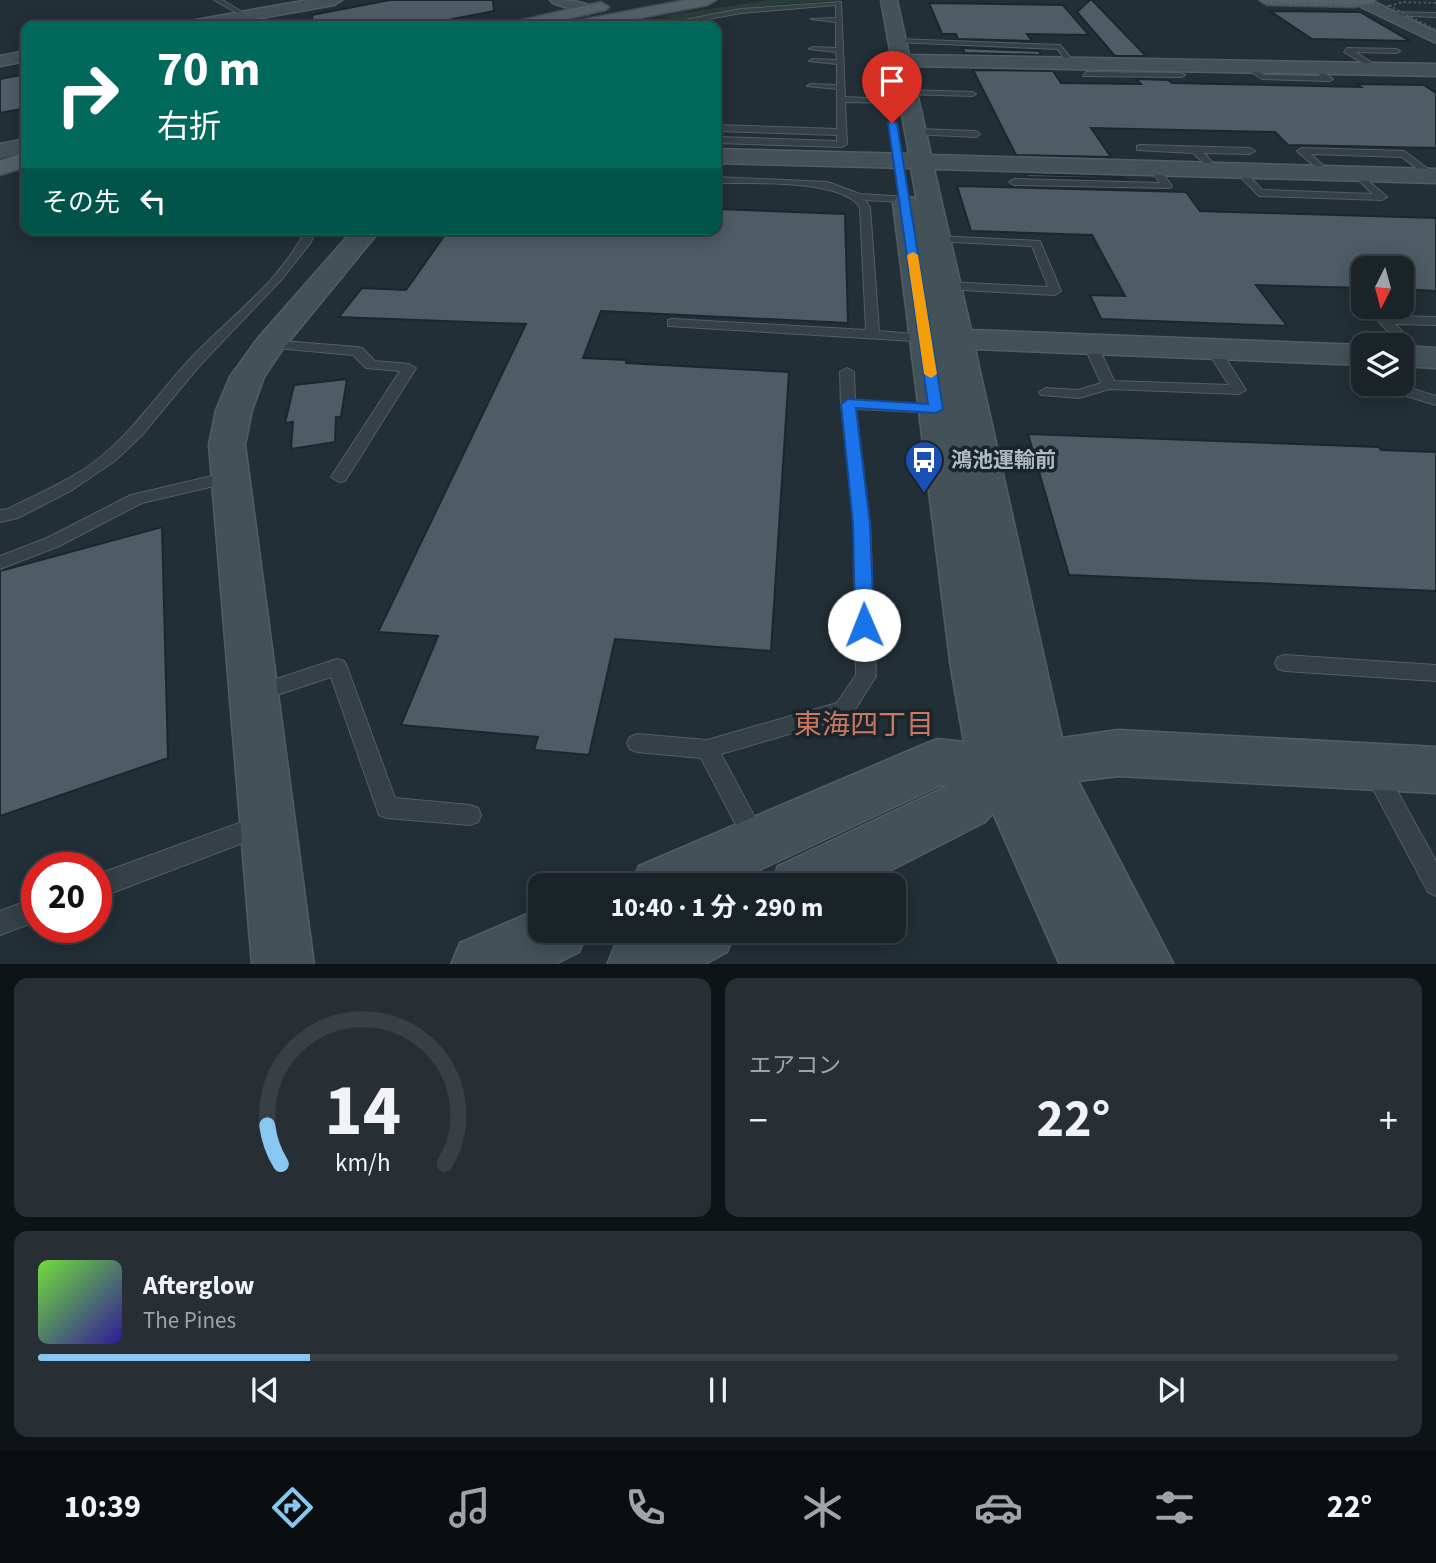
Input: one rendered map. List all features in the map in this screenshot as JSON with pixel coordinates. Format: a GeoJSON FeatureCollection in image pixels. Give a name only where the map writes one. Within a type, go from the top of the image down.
{"type":"FeatureCollection","features":[{"type":"Feature","properties":{"kind":"main road"},"geometry":{"type":"LineString","coordinates":[[1265,1],[1365,1]]}},
{"type":"Feature","properties":{"kind":"main road"},"geometry":{"type":"LineString","coordinates":[[591,21],[637,6]]}},
{"type":"Feature","properties":{"kind":"main road"},"geometry":{"type":"LineString","coordinates":[[538,21],[589,10],[637,6],[708,8]]}},
{"type":"Feature","properties":{"kind":"street"},"geometry":{"type":"LineString","coordinates":[[218,21],[334,0]]}},
{"type":"Feature","properties":{"kind":"street"},"geometry":{"type":"LineString","coordinates":[[558,0],[589,10]]}},
{"type":"Feature","properties":{"kind":"street"},"geometry":{"type":"LineString","coordinates":[[874,0],[912,153],[937,239],[946,286],[936,409],[981,707],[1022,766],[1069,819],[1143,964]]}},
{"type":"Feature","properties":{"kind":"street"},"geometry":{"type":"LineString","coordinates":[[889,0],[899,50],[898,97]]}},
{"type":"Feature","properties":{"kind":"street"},"geometry":{"type":"LineString","coordinates":[[1365,1],[1389,10],[1436,38]]}},
{"type":"Feature","properties":{"kind":"street"},"geometry":{"type":"LineString","coordinates":[[899,50],[1078,68],[1250,66],[1434,71]]}},
{"type":"Feature","properties":{"kind":"street"},"geometry":{"type":"LineString","coordinates":[[0,61],[21,57]]}},
{"type":"Feature","properties":{"kind":"street"},"geometry":{"type":"LineString","coordinates":[[721,155],[759,150],[912,153],[1215,171],[1245,161],[1326,173],[1434,176]]}},
{"type":"Feature","properties":{"kind":"street"},"geometry":{"type":"LineString","coordinates":[[912,153],[904,199],[941,339],[1032,718],[1022,766],[1092,964]]}},
{"type":"Feature","properties":{"kind":"street"},"geometry":{"type":"LineString","coordinates":[[283,964],[227,445],[234,410],[247,377],[271,344],[363,235]]}},
{"type":"Feature","properties":{"kind":"street"},"geometry":{"type":"LineString","coordinates":[[941,339],[1351,355]]}},
{"type":"Feature","properties":{"kind":"street"},"geometry":{"type":"LineString","coordinates":[[689,873],[938,762],[1022,766],[1118,753],[1436,770]]}},
{"type":"Feature","properties":{"kind":"street"},"geometry":{"type":"LineString","coordinates":[[825,873],[966,804],[1022,766]]}},
{"type":"Feature","properties":{"kind":"street"},"geometry":{"type":"LineString","coordinates":[[482,964],[530,943]]}},
{"type":"Feature","properties":{"kind":"street"},"geometry":{"type":"LineString","coordinates":[[638,964],[681,943]]}},
{"type":"Feature","properties":{"kind":"lane"},"geometry":{"type":"LineString","coordinates":[[217,0],[246,16]]}},
{"type":"Feature","properties":{"kind":"lane"},"geometry":{"type":"LineString","coordinates":[[721,141],[759,150],[842,144],[839,3],[737,12]]}},
{"type":"Feature","properties":{"kind":"lane"},"geometry":{"type":"LineString","coordinates":[[637,6],[665,21]]}},
{"type":"Feature","properties":{"kind":"lane"},"geometry":{"type":"LineString","coordinates":[[1422,6],[1436,14]]}},
{"type":"Feature","properties":{"kind":"lane"},"geometry":{"type":"LineString","coordinates":[[708,8],[747,18]]}},
{"type":"Feature","properties":{"kind":"lane"},"geometry":{"type":"LineString","coordinates":[[678,21],[708,8],[782,13]]}},
{"type":"Feature","properties":{"kind":"lane"},"geometry":{"type":"LineString","coordinates":[[1389,10],[1436,14]]}},
{"type":"Feature","properties":{"kind":"lane"},"geometry":{"type":"LineString","coordinates":[[814,17],[839,21]]}},
{"type":"Feature","properties":{"kind":"lane"},"geometry":{"type":"LineString","coordinates":[[814,28],[839,21]]}},
{"type":"Feature","properties":{"kind":"lane"},"geometry":{"type":"LineString","coordinates":[[827,39],[839,39]]}},
{"type":"Feature","properties":{"kind":"lane"},"geometry":{"type":"LineString","coordinates":[[813,49],[840,50]]}},
{"type":"Feature","properties":{"kind":"lane"},"geometry":{"type":"LineString","coordinates":[[1376,69],[1347,51],[1396,51]]}},
{"type":"Feature","properties":{"kind":"lane"},"geometry":{"type":"LineString","coordinates":[[813,61],[840,62]]}},
{"type":"Feature","properties":{"kind":"lane"},"geometry":{"type":"LineString","coordinates":[[1129,69],[1181,75]]}},
{"type":"Feature","properties":{"kind":"lane"},"geometry":{"type":"LineString","coordinates":[[831,76],[840,76]]}},
{"type":"Feature","properties":{"kind":"lane"},"geometry":{"type":"LineString","coordinates":[[811,86],[840,87]]}},
{"type":"Feature","properties":{"kind":"lane"},"geometry":{"type":"LineString","coordinates":[[841,99],[972,94]]}},
{"type":"Feature","properties":{"kind":"lane"},"geometry":{"type":"LineString","coordinates":[[721,128],[841,132]]}},
{"type":"Feature","properties":{"kind":"lane"},"geometry":{"type":"LineString","coordinates":[[912,153],[976,134]]}},
{"type":"Feature","properties":{"kind":"lane"},"geometry":{"type":"LineString","coordinates":[[1140,148],[1196,150],[1245,161],[1259,193],[1382,197],[1357,174]]}},
{"type":"Feature","properties":{"kind":"lane"},"geometry":{"type":"LineString","coordinates":[[1196,150],[1215,171]]}},
{"type":"Feature","properties":{"kind":"lane"},"geometry":{"type":"LineString","coordinates":[[1326,173],[1302,151],[1404,154],[1434,176]]}},
{"type":"Feature","properties":{"kind":"lane"},"geometry":{"type":"LineString","coordinates":[[1014,182],[1167,186],[1155,169]]}},
{"type":"Feature","properties":{"kind":"lane"},"geometry":{"type":"LineString","coordinates":[[721,180],[828,184],[858,197],[904,199]]}},
{"type":"Feature","properties":{"kind":"lane"},"geometry":{"type":"LineString","coordinates":[[858,197],[865,207],[873,334]]}},
{"type":"Feature","properties":{"kind":"lane"},"geometry":{"type":"LineString","coordinates":[[0,516],[12,514],[97,468],[125,443],[195,362],[290,262],[310,235]]}},
{"type":"Feature","properties":{"kind":"lane"},"geometry":{"type":"LineString","coordinates":[[937,239],[1036,243],[1055,290],[946,286]]}},
{"type":"Feature","properties":{"kind":"lane"},"geometry":{"type":"LineString","coordinates":[[1419,357],[1384,320],[1436,321]]}},
{"type":"Feature","properties":{"kind":"lane"},"geometry":{"type":"LineString","coordinates":[[672,323],[941,339]]}},
{"type":"Feature","properties":{"kind":"lane"},"geometry":{"type":"LineString","coordinates":[[271,344],[358,351],[371,365],[409,368],[339,477]]}},
{"type":"Feature","properties":{"kind":"lane"},"geometry":{"type":"LineString","coordinates":[[1091,345],[1108,385]]}},
{"type":"Feature","properties":{"kind":"lane"},"geometry":{"type":"LineString","coordinates":[[1046,393],[1079,394],[1108,385],[1239,390],[1213,349]]}},
{"type":"Feature","properties":{"kind":"lane"},"geometry":{"type":"LineString","coordinates":[[637,743],[707,748],[844,710],[866,676],[862,524],[848,404],[847,372]]}},
{"type":"Feature","properties":{"kind":"lane"},"geometry":{"type":"LineString","coordinates":[[1414,394],[1436,401]]}},
{"type":"Feature","properties":{"kind":"lane"},"geometry":{"type":"LineString","coordinates":[[848,404],[936,409]]}},
{"type":"Feature","properties":{"kind":"lane"},"geometry":{"type":"LineString","coordinates":[[0,563],[53,542],[137,499],[229,477]]}},
{"type":"Feature","properties":{"kind":"lane"},"geometry":{"type":"LineString","coordinates":[[1285,663],[1436,673]]}},
{"type":"Feature","properties":{"kind":"lane"},"geometry":{"type":"LineString","coordinates":[[253,695],[337,667],[387,808],[470,815]]}},
{"type":"Feature","properties":{"kind":"lane"},"geometry":{"type":"LineString","coordinates":[[707,748],[758,842]]}},
{"type":"Feature","properties":{"kind":"lane"},"geometry":{"type":"LineString","coordinates":[[1372,767],[1436,884]]}},
{"type":"Feature","properties":{"kind":"lane"},"geometry":{"type":"LineString","coordinates":[[112,881],[267,824]]}},
{"type":"Feature","properties":{"kind":"lane"},"geometry":{"type":"LineString","coordinates":[[0,923],[21,915]]}},
{"type":"Feature","properties":{"kind":"path"},"geometry":{"type":"LineString","coordinates":[[1265,1],[1389,10],[1436,30]]}},
{"type":"Feature","properties":{"kind":"path"},"geometry":{"type":"LineString","coordinates":[[1389,10],[1403,2],[1436,3]]}},
{"type":"Feature","properties":{"kind":"green space"},"geometry":{"type":"Polygon","coordinates":[[[770,0],[843,0],[771,5],[673,21],[663,21],[670,19],[663,16],[770,0]]]}},
{"type":"Feature","properties":{"kind":"building"},"geometry":{"type":"Polygon","coordinates":[[[390,0],[493,0],[494,11],[443,21],[313,21],[312,15],[390,0]]]}},
{"type":"Feature","properties":{"kind":"building"},"geometry":{"type":"Polygon","coordinates":[[[1090,0],[1146,56],[1115,56],[1077,12],[1090,0]]]}},
{"type":"Feature","properties":{"kind":"building"},"geometry":{"type":"Polygon","coordinates":[[[929,3],[1063,5],[1089,35],[1027,34],[1032,41],[958,39],[956,34],[942,34],[929,3]]]}},
{"type":"Feature","properties":{"kind":"building"},"geometry":{"type":"Polygon","coordinates":[[[1270,11],[1360,12],[1410,41],[1312,39],[1270,11]]]}},
{"type":"Feature","properties":{"kind":"building"},"geometry":{"type":"Polygon","coordinates":[[[962,48],[1039,51],[1041,55],[965,53],[962,48]]]}},
{"type":"Feature","properties":{"kind":"building"},"geometry":{"type":"Polygon","coordinates":[[[973,70],[1053,71],[1061,83],[1141,84],[1136,79],[1168,80],[1172,83],[1361,87],[1357,84],[1424,85],[1436,93],[1436,148],[1288,145],[1275,132],[1091,128],[1111,157],[1016,155],[973,70]]]}},
{"type":"Feature","properties":{"kind":"building"},"geometry":{"type":"Polygon","coordinates":[[[21,75],[21,109],[0,113],[0,79],[21,75]]]}},
{"type":"Feature","properties":{"kind":"building"},"geometry":{"type":"Polygon","coordinates":[[[1025,174],[1124,177],[1126,179],[1027,177],[1025,174]]]}},
{"type":"Feature","properties":{"kind":"building"},"geometry":{"type":"Polygon","coordinates":[[[957,186],[1186,192],[1200,211],[1436,218],[1436,291],[1414,290],[1414,256],[1351,256],[1351,288],[1256,285],[1287,326],[1101,319],[1090,295],[1125,296],[1092,235],[971,231],[957,186]]]}},
{"type":"Feature","properties":{"kind":"building"},"geometry":{"type":"Polygon","coordinates":[[[721,209],[845,214],[848,323],[601,311],[583,358],[789,372],[771,651],[615,639],[589,755],[534,750],[538,737],[401,725],[438,636],[378,632],[526,324],[339,317],[362,288],[406,290],[445,235],[721,235],[721,209]]]}},
{"type":"Feature","properties":{"kind":"building"},"geometry":{"type":"Polygon","coordinates":[[[347,379],[341,417],[336,417],[335,442],[291,449],[293,422],[285,423],[294,385],[347,379]]]}},
{"type":"Feature","properties":{"kind":"building"},"geometry":{"type":"Polygon","coordinates":[[[1028,434],[1379,447],[1381,450],[1436,452],[1436,591],[1069,575],[1028,434]]]}},
{"type":"Feature","properties":{"kind":"building"},"geometry":{"type":"Polygon","coordinates":[[[162,527],[168,758],[0,816],[0,571],[162,527]]]}},
{"type":"Feature","properties":{"kind":"slow traffic"},"geometry":{"type":"LineString","coordinates":[[913,255],[931,374]]}},
{"type":"Feature","properties":{"kind":"place","name":"鴻池運輸前"},"geometry":{"type":"Point","coordinates":[924,494]}},
{"type":"Feature","properties":{"kind":"district","name":"東海四丁目"},"geometry":{"type":"Point","coordinates":[864,725]}},
{"type":"Feature","properties":{"kind":"route"},"geometry":{"type":"LineString","coordinates":[[864,625],[862,524],[848,404],[936,409],[892,123]]}}]}
